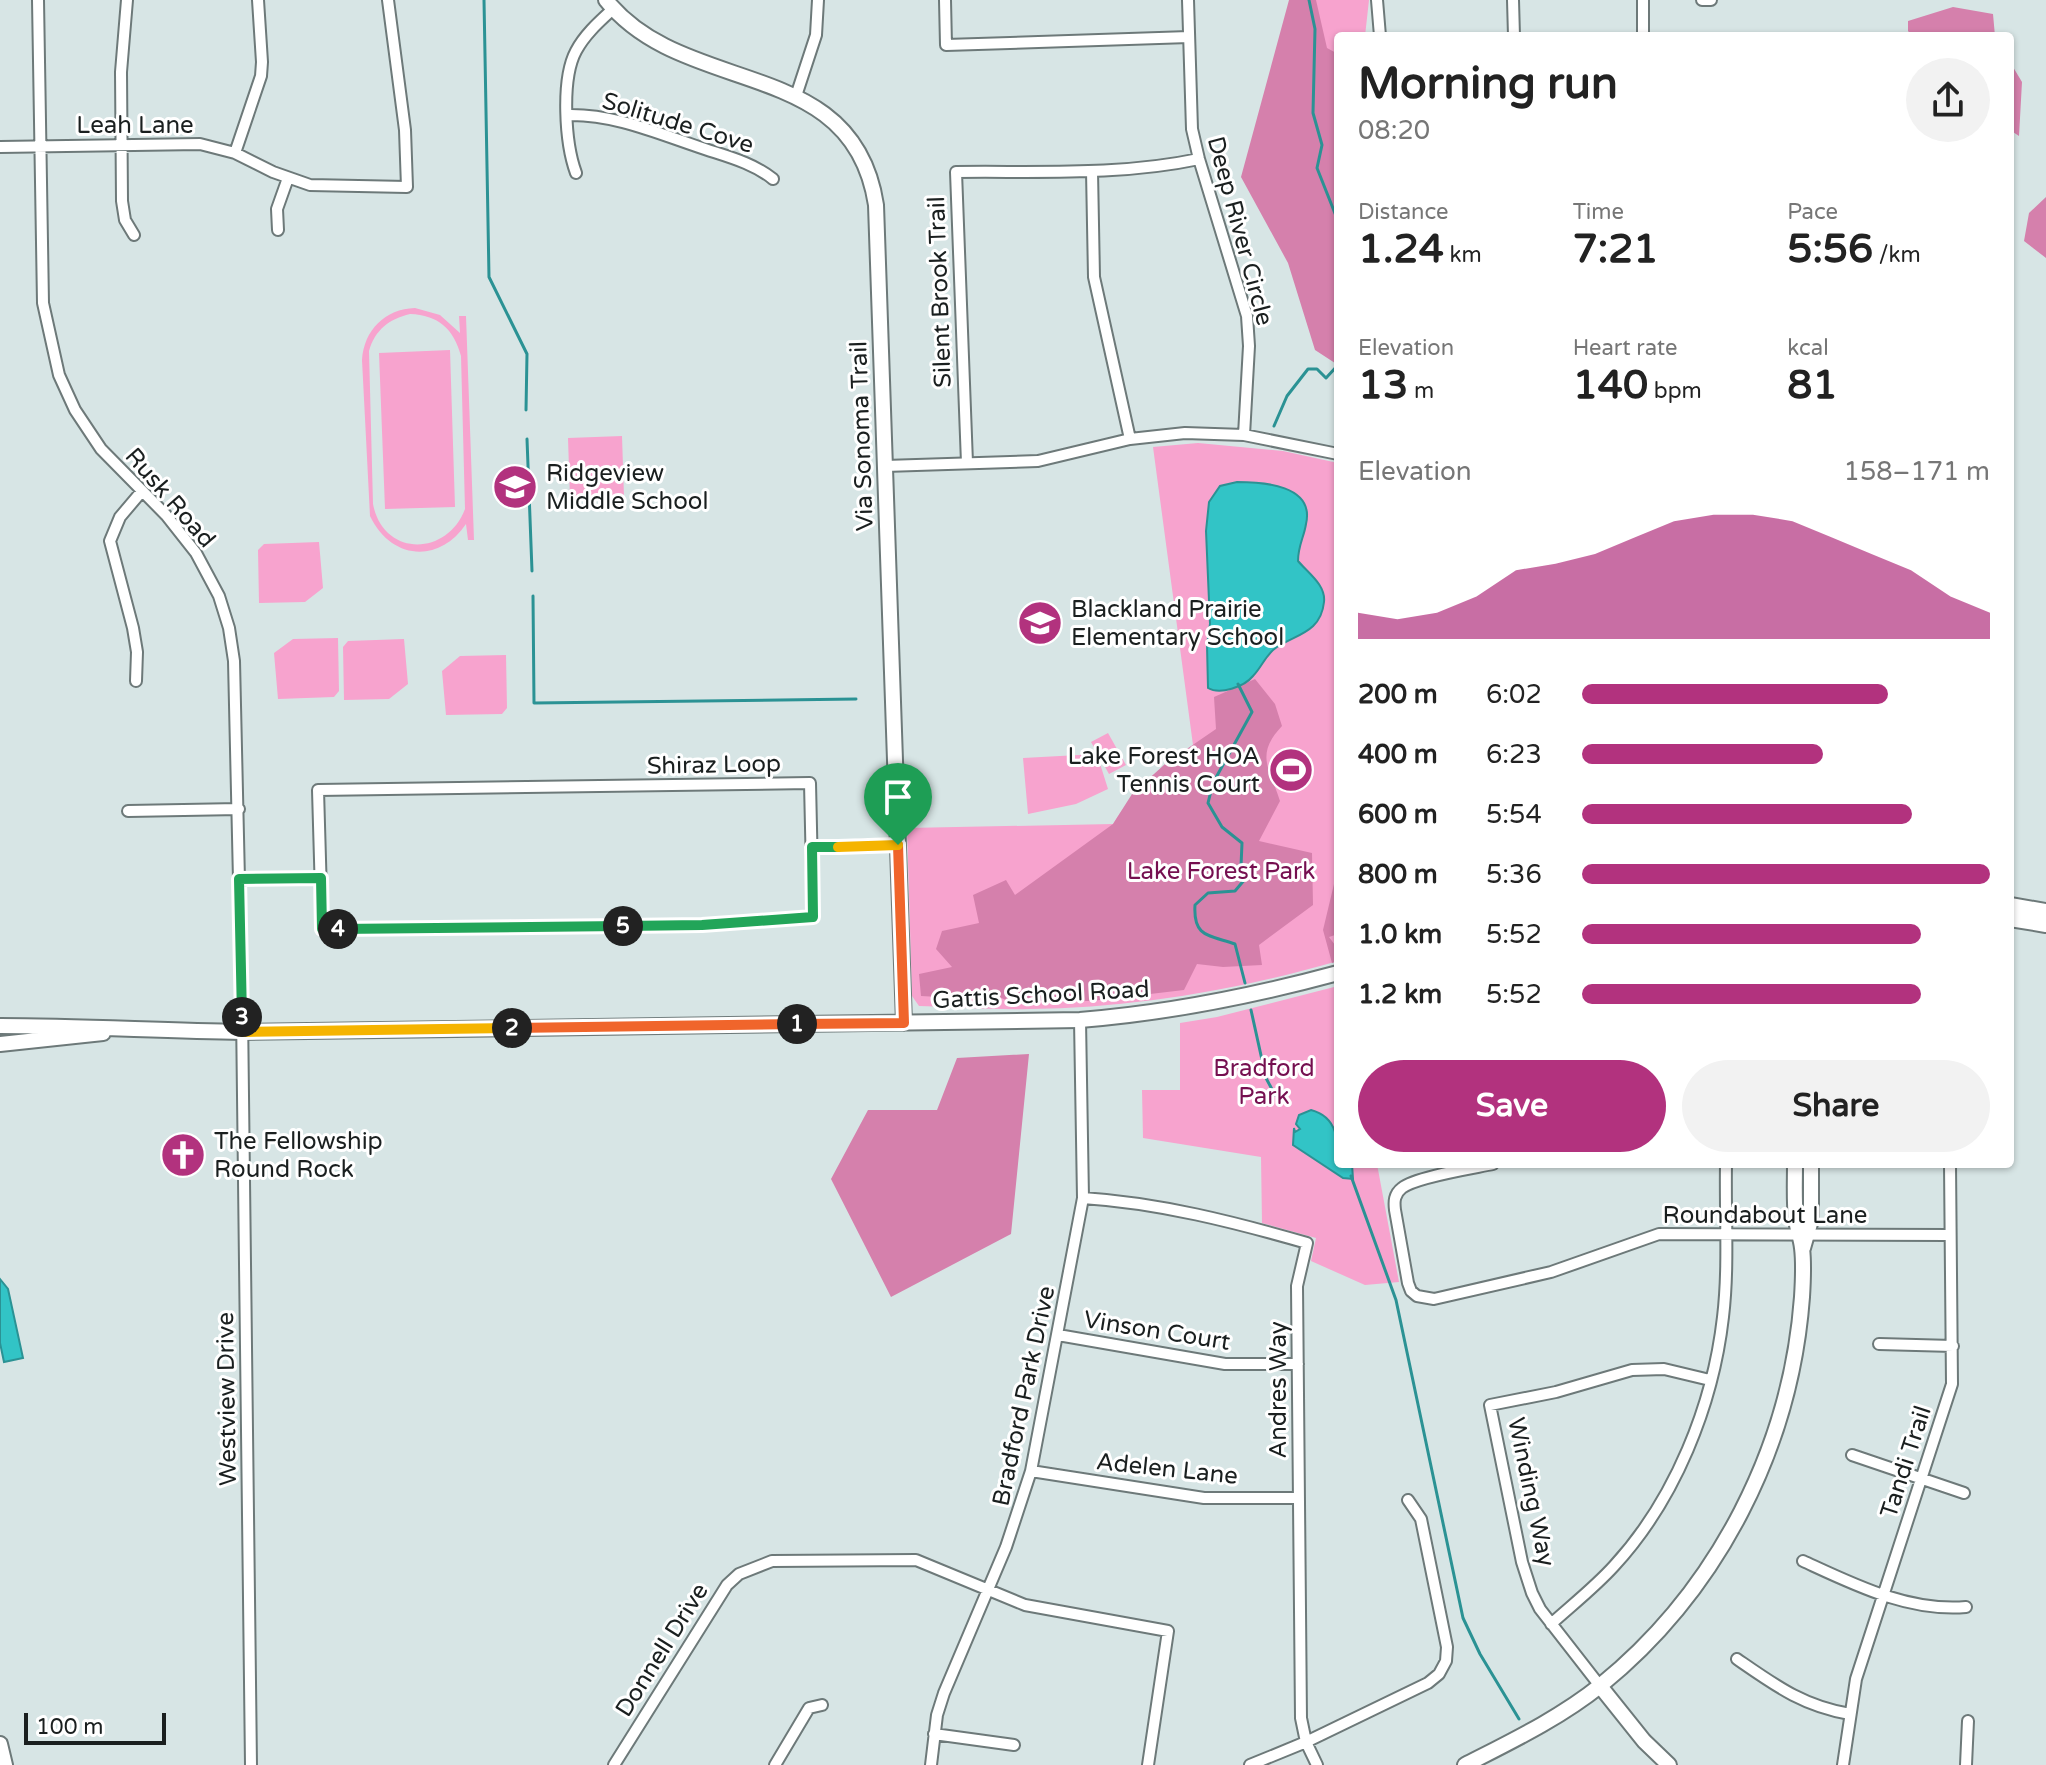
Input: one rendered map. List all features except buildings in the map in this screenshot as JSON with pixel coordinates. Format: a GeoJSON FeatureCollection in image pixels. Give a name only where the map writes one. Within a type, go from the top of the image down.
{"type":"FeatureCollection","features":[{"type":"Feature","properties":{"kind":"street","name":"Rusk Road"},"geometry":{"type":"LineString","coordinates":[[38,0],[43,303],[55,363],[87,430],[115,466],[182,533],[196,553],[224,612],[234,661],[242,1032]]}},
{"type":"Feature","properties":{"kind":"street"},"geometry":{"type":"LineString","coordinates":[[127,0],[121,72],[123,212],[134,235]]}},
{"type":"Feature","properties":{"kind":"street"},"geometry":{"type":"LineString","coordinates":[[235,153],[261,76],[258,0]]}},
{"type":"Feature","properties":{"kind":"street","name":"Leah Lane"},"geometry":{"type":"LineString","coordinates":[[0,147],[200,144],[235,153],[310,185],[407,187],[405,130],[388,0]]}},
{"type":"Feature","properties":{"kind":"street"},"geometry":{"type":"LineString","coordinates":[[796,96],[816,35],[818,0]]}},
{"type":"Feature","properties":{"kind":"street"},"geometry":{"type":"LineString","coordinates":[[945,0],[946,45],[1189,37]]}},
{"type":"Feature","properties":{"kind":"street","name":"Deep River Circle"},"geometry":{"type":"LineString","coordinates":[[1188,0],[1192,129],[1247,316],[1249,346],[1244,435]]}},
{"type":"Feature","properties":{"kind":"street"},"geometry":{"type":"LineString","coordinates":[[1377,0],[1380,32]]}},
{"type":"Feature","properties":{"kind":"street"},"geometry":{"type":"LineString","coordinates":[[1513,0],[1514,32]]}},
{"type":"Feature","properties":{"kind":"street"},"geometry":{"type":"LineString","coordinates":[[1643,0],[1643,32]]}},
{"type":"Feature","properties":{"kind":"street"},"geometry":{"type":"LineString","coordinates":[[1702,0],[1711,0]]}},
{"type":"Feature","properties":{"kind":"street"},"geometry":{"type":"LineString","coordinates":[[576,173],[569,151],[569,75],[576,51],[610,4]]}},
{"type":"Feature","properties":{"kind":"street","name":"Via Sonoma Trail"},"geometry":{"type":"LineString","coordinates":[[610,4],[637,30],[672,52],[796,96],[829,116],[859,152],[873,190],[904,1023]]}},
{"type":"Feature","properties":{"kind":"street","name":"Solitude Cove"},"geometry":{"type":"LineString","coordinates":[[568,115],[606,118],[634,125],[751,165],[773,179]]}},
{"type":"Feature","properties":{"kind":"street","name":"Silent Brook Trail"},"geometry":{"type":"LineString","coordinates":[[967,463],[956,172],[1092,171],[1159,167],[1199,159]]}},
{"type":"Feature","properties":{"kind":"street"},"geometry":{"type":"LineString","coordinates":[[1092,171],[1094,277],[1130,439]]}},
{"type":"Feature","properties":{"kind":"street"},"geometry":{"type":"LineString","coordinates":[[278,230],[277,209],[288,178]]}},
{"type":"Feature","properties":{"kind":"street"},"geometry":{"type":"LineString","coordinates":[[885,466],[1038,461],[1130,439],[1185,433],[1244,435],[1334,453]]}},
{"type":"Feature","properties":{"kind":"street"},"geometry":{"type":"LineString","coordinates":[[136,681],[137,652],[133,628],[110,541],[120,517],[142,491]]}},
{"type":"Feature","properties":{"kind":"street","name":"Shiraz Loop"},"geometry":{"type":"LineString","coordinates":[[810,783],[812,847],[813,917],[729,924],[322,929],[318,790],[810,783]]}},
{"type":"Feature","properties":{"kind":"street"},"geometry":{"type":"LineString","coordinates":[[128,811],[239,809]]}},
{"type":"Feature","properties":{"kind":"street"},"geometry":{"type":"LineString","coordinates":[[812,847],[898,845]]}},
{"type":"Feature","properties":{"kind":"street"},"geometry":{"type":"LineString","coordinates":[[239,879],[321,878]]}},
{"type":"Feature","properties":{"kind":"street"},"geometry":{"type":"LineString","coordinates":[[2014,906],[2046,911]]}},
{"type":"Feature","properties":{"kind":"street"},"geometry":{"type":"LineString","coordinates":[[2014,920],[2046,925]]}},
{"type":"Feature","properties":{"kind":"street","name":"Gattis School Road"},"geometry":{"type":"LineString","coordinates":[[0,1026],[242,1032],[1080,1020],[1229,1000],[1334,974]]}},
{"type":"Feature","properties":{"kind":"street","name":"Bradford Park Drive"},"geometry":{"type":"LineString","coordinates":[[931,1765],[934,1734],[944,1693],[1015,1524],[1031,1471],[1083,1198],[1080,1020]]}},
{"type":"Feature","properties":{"kind":"street","name":"Gattis School Road"},"geometry":{"type":"LineString","coordinates":[[0,1044],[76,1038],[118,1030]]}},
{"type":"Feature","properties":{"kind":"street","name":"Westview Drive"},"geometry":{"type":"LineString","coordinates":[[242,1032],[251,1765]]}},
{"type":"Feature","properties":{"kind":"street","name":"Roundabout Lane"},"geometry":{"type":"LineString","coordinates":[[1476,1168],[1410,1183],[1397,1193],[1395,1210],[1408,1283],[1417,1296],[1434,1299],[1551,1272],[1659,1234],[1725,1233],[1803,1238],[1950,1235]]}},
{"type":"Feature","properties":{"kind":"street"},"geometry":{"type":"LineString","coordinates":[[1551,1624],[1613,1567],[1648,1521],[1682,1461],[1695,1429],[1710,1380],[1723,1316],[1726,1168]]}},
{"type":"Feature","properties":{"kind":"street"},"geometry":{"type":"LineString","coordinates":[[1465,1765],[1488,1760],[1533,1731],[1600,1686],[1635,1655],[1693,1590],[1740,1514],[1760,1475],[1788,1390],[1802,1296],[1803,1238],[1796,1219],[1795,1168]]}},
{"type":"Feature","properties":{"kind":"street"},"geometry":{"type":"LineString","coordinates":[[1803,1238],[1811,1220],[1811,1168]]}},
{"type":"Feature","properties":{"kind":"street","name":"Tandi Trail"},"geometry":{"type":"LineString","coordinates":[[1843,1765],[1856,1679],[1952,1384],[1950,1168]]}},
{"type":"Feature","properties":{"kind":"street","name":"Andres Way"},"geometry":{"type":"LineString","coordinates":[[1083,1198],[1229,1220],[1307,1243],[1297,1286],[1301,1718],[1306,1742],[1317,1765]]}},
{"type":"Feature","properties":{"kind":"street","name":"Vinson Court"},"geometry":{"type":"LineString","coordinates":[[1058,1335],[1225,1364],[1298,1364]]}},
{"type":"Feature","properties":{"kind":"street"},"geometry":{"type":"LineString","coordinates":[[1879,1344],[1953,1346]]}},
{"type":"Feature","properties":{"kind":"street","name":"Winding Way"},"geometry":{"type":"LineString","coordinates":[[1669,1765],[1644,1741],[1540,1609],[1526,1578],[1490,1405],[1556,1392],[1632,1370],[1664,1369],[1710,1380]]}},
{"type":"Feature","properties":{"kind":"street"},"geometry":{"type":"LineString","coordinates":[[1852,1455],[1964,1493]]}},
{"type":"Feature","properties":{"kind":"street","name":"Adelen Lane"},"geometry":{"type":"LineString","coordinates":[[1031,1471],[1204,1498],[1298,1498]]}},
{"type":"Feature","properties":{"kind":"street"},"geometry":{"type":"LineString","coordinates":[[1250,1765],[1306,1742],[1428,1683],[1439,1674],[1446,1661],[1447,1647],[1421,1519],[1408,1500]]}},
{"type":"Feature","properties":{"kind":"street","name":"Donnell Drive"},"geometry":{"type":"LineString","coordinates":[[614,1765],[715,1600],[739,1574],[772,1561],[908,1559],[925,1563],[1025,1605],[1168,1631],[1148,1765]]}},
{"type":"Feature","properties":{"kind":"street"},"geometry":{"type":"LineString","coordinates":[[1803,1561],[1899,1601],[1932,1608],[1966,1607]]}},
{"type":"Feature","properties":{"kind":"street"},"geometry":{"type":"LineString","coordinates":[[1737,1659],[1804,1702],[1850,1714]]}},
{"type":"Feature","properties":{"kind":"street"},"geometry":{"type":"LineString","coordinates":[[775,1765],[809,1708],[822,1705]]}},
{"type":"Feature","properties":{"kind":"street"},"geometry":{"type":"LineString","coordinates":[[1966,1765],[1968,1721]]}},
{"type":"Feature","properties":{"kind":"street"},"geometry":{"type":"LineString","coordinates":[[934,1734],[1014,1745]]}},
{"type":"Feature","properties":{"kind":"street"},"geometry":{"type":"LineString","coordinates":[[0,1744],[5,1765]]}},
{"type":"Feature","properties":{"kind":"green space"},"geometry":{"type":"Polygon","coordinates":[[[1289,0],[1316,0],[1327,48],[1334,52],[1334,362],[1315,350],[1288,263],[1241,177],[1289,0]]]}},
{"type":"Feature","properties":{"kind":"green space"},"geometry":{"type":"Polygon","coordinates":[[[1309,0],[1369,0],[1365,32],[1334,32],[1334,53],[1314,47],[1309,0]]]}},
{"type":"Feature","properties":{"kind":"green space"},"geometry":{"type":"Polygon","coordinates":[[[1953,7],[1993,14],[1995,32],[1909,32],[1908,21],[1953,7]]]}},
{"type":"Feature","properties":{"kind":"green space"},"geometry":{"type":"Polygon","coordinates":[[[2014,69],[2022,82],[2019,136],[2014,133],[2014,69]]]}},
{"type":"Feature","properties":{"kind":"green space"},"geometry":{"type":"Polygon","coordinates":[[[2046,197],[2046,258],[2024,241],[2029,213],[2046,197]]]}},
{"type":"Feature","properties":{"kind":"green space"},"geometry":{"type":"Polygon","coordinates":[[[415,308],[440,315],[460,333],[459,316],[466,316],[474,540],[468,540],[466,524],[443,546],[416,552],[390,541],[370,516],[362,360],[367,339],[378,323],[404,309],[415,308]],[[410,314],[389,322],[379,331],[369,351],[373,504],[379,521],[389,534],[402,542],[416,544],[444,536],[456,525],[465,509],[461,356],[454,338],[443,325],[410,314]]]}},
{"type":"Feature","properties":{"kind":"green space"},"geometry":{"type":"Polygon","coordinates":[[[450,350],[455,507],[385,509],[379,353],[450,350]]]}},
{"type":"Feature","properties":{"kind":"green space"},"geometry":{"type":"Polygon","coordinates":[[[622,436],[624,497],[570,499],[568,438],[622,436]]]}},
{"type":"Feature","properties":{"kind":"green space","name":"Lake Forest Park"},"geometry":{"type":"Polygon","coordinates":[[[1198,443],[1283,451],[1334,462],[1334,962],[1224,989],[1147,1001],[1030,1009],[919,1006],[912,996],[907,828],[1113,824],[1148,780],[1193,745],[1153,447],[1198,443]]]}},
{"type":"Feature","properties":{"kind":"green space"},"geometry":{"type":"Polygon","coordinates":[[[319,542],[323,588],[305,602],[259,603],[258,550],[264,544],[319,542]]]}},
{"type":"Feature","properties":{"kind":"green space"},"geometry":{"type":"Polygon","coordinates":[[[338,638],[339,691],[334,697],[278,699],[274,653],[293,639],[338,638]]]}},
{"type":"Feature","properties":{"kind":"green space"},"geometry":{"type":"Polygon","coordinates":[[[404,639],[408,684],[389,699],[344,700],[343,647],[348,641],[404,639]]]}},
{"type":"Feature","properties":{"kind":"green space"},"geometry":{"type":"Polygon","coordinates":[[[506,655],[507,708],[502,714],[446,715],[442,671],[460,656],[506,655]]]}},
{"type":"Feature","properties":{"kind":"green space"},"geometry":{"type":"Polygon","coordinates":[[[1255,679],[1275,704],[1282,726],[1269,745],[1267,754],[1280,801],[1259,841],[1312,853],[1313,905],[1259,945],[1262,965],[1223,967],[1197,964],[1184,990],[1091,1001],[1008,1001],[982,989],[956,998],[921,996],[919,974],[952,967],[936,949],[942,931],[979,923],[973,895],[1006,880],[1015,895],[1113,824],[1132,794],[1165,764],[1216,729],[1214,697],[1255,679]]]}},
{"type":"Feature","properties":{"kind":"green space"},"geometry":{"type":"Polygon","coordinates":[[[1108,733],[1126,765],[1109,774],[1091,742],[1108,733]]]}},
{"type":"Feature","properties":{"kind":"green space"},"geometry":{"type":"Polygon","coordinates":[[[1097,754],[1108,789],[1076,804],[1028,814],[1023,758],[1097,754]]]}},
{"type":"Feature","properties":{"kind":"green space"},"geometry":{"type":"Polygon","coordinates":[[[1334,884],[1334,935],[1329,937],[1334,944],[1332,963],[1323,930],[1334,884]]]}},
{"type":"Feature","properties":{"kind":"green space","name":"Bradford Park"},"geometry":{"type":"Polygon","coordinates":[[[1334,987],[1334,1168],[1378,1168],[1399,1282],[1365,1285],[1311,1261],[1316,1238],[1262,1223],[1261,1157],[1143,1138],[1142,1090],[1180,1090],[1180,1023],[1217,1017],[1334,987]]]}},
{"type":"Feature","properties":{"kind":"green space"},"geometry":{"type":"Polygon","coordinates":[[[1029,1054],[1011,1234],[891,1297],[831,1179],[868,1110],[937,1110],[957,1058],[1029,1054]]]}},
{"type":"Feature","properties":{"kind":"water"},"geometry":{"type":"Polygon","coordinates":[[[1237,482],[1285,488],[1303,501],[1307,511],[1306,524],[1298,561],[1319,585],[1324,602],[1313,626],[1273,650],[1244,684],[1219,691],[1208,688],[1210,624],[1206,531],[1209,502],[1220,486],[1237,482]]]}},
{"type":"Feature","properties":{"kind":"water"},"geometry":{"type":"Polygon","coordinates":[[[1311,1110],[1327,1118],[1334,1129],[1334,1168],[1352,1168],[1353,1179],[1343,1178],[1293,1145],[1294,1128],[1295,1132],[1300,1129],[1296,1124],[1299,1115],[1311,1110]]]}},
{"type":"Feature","properties":{"kind":"water"},"geometry":{"type":"Polygon","coordinates":[[[0,1279],[8,1289],[23,1358],[4,1362],[0,1343],[0,1279]]]}},
{"type":"Feature","properties":{"kind":"waterway"},"geometry":{"type":"LineString","coordinates":[[484,0],[489,277],[527,354],[526,410]]}},
{"type":"Feature","properties":{"kind":"waterway"},"geometry":{"type":"LineString","coordinates":[[1309,0],[1315,29],[1313,113],[1322,145],[1317,168],[1334,211]]}},
{"type":"Feature","properties":{"kind":"waterway"},"geometry":{"type":"LineString","coordinates":[[1274,426],[1287,396],[1308,369],[1317,369],[1326,378],[1334,369]]}},
{"type":"Feature","properties":{"kind":"waterway"},"geometry":{"type":"LineString","coordinates":[[527,439],[532,571]]}},
{"type":"Feature","properties":{"kind":"waterway"},"geometry":{"type":"LineString","coordinates":[[533,596],[534,703],[856,699]]}},
{"type":"Feature","properties":{"kind":"waterway"},"geometry":{"type":"LineString","coordinates":[[1238,684],[1252,712],[1213,783],[1208,803],[1222,827],[1242,843],[1241,866],[1250,866],[1251,872],[1235,891],[1208,893],[1195,905],[1195,915],[1204,933],[1235,944],[1245,983]]}},
{"type":"Feature","properties":{"kind":"waterway"},"geometry":{"type":"LineString","coordinates":[[1251,1010],[1266,1078],[1275,1095]]}},
{"type":"Feature","properties":{"kind":"waterway"},"geometry":{"type":"LineString","coordinates":[[1351,1176],[1396,1300],[1463,1618],[1480,1654],[1519,1719]]}},
{"type":"Feature","properties":{"kind":"place","name":"Ridgeview Middle School"},"geometry":{"type":"Point","coordinates":[515,487]}},
{"type":"Feature","properties":{"kind":"place","name":"Blackland Prairie Elementary School"},"geometry":{"type":"Point","coordinates":[1040,623]}},
{"type":"Feature","properties":{"kind":"place","name":"Lake Forest HOA Tennis Court"},"geometry":{"type":"Point","coordinates":[1291,770]}},
{"type":"Feature","properties":{"kind":"place","name":"The Fellowship Round Rock"},"geometry":{"type":"Point","coordinates":[183,1155]}},
{"type":"Feature","properties":{"kind":"route"},"geometry":{"type":"LineString","coordinates":[[898,845],[904,1023],[242,1032],[239,879],[321,878],[322,929],[729,924],[813,917],[812,847],[898,845]]}}]}
